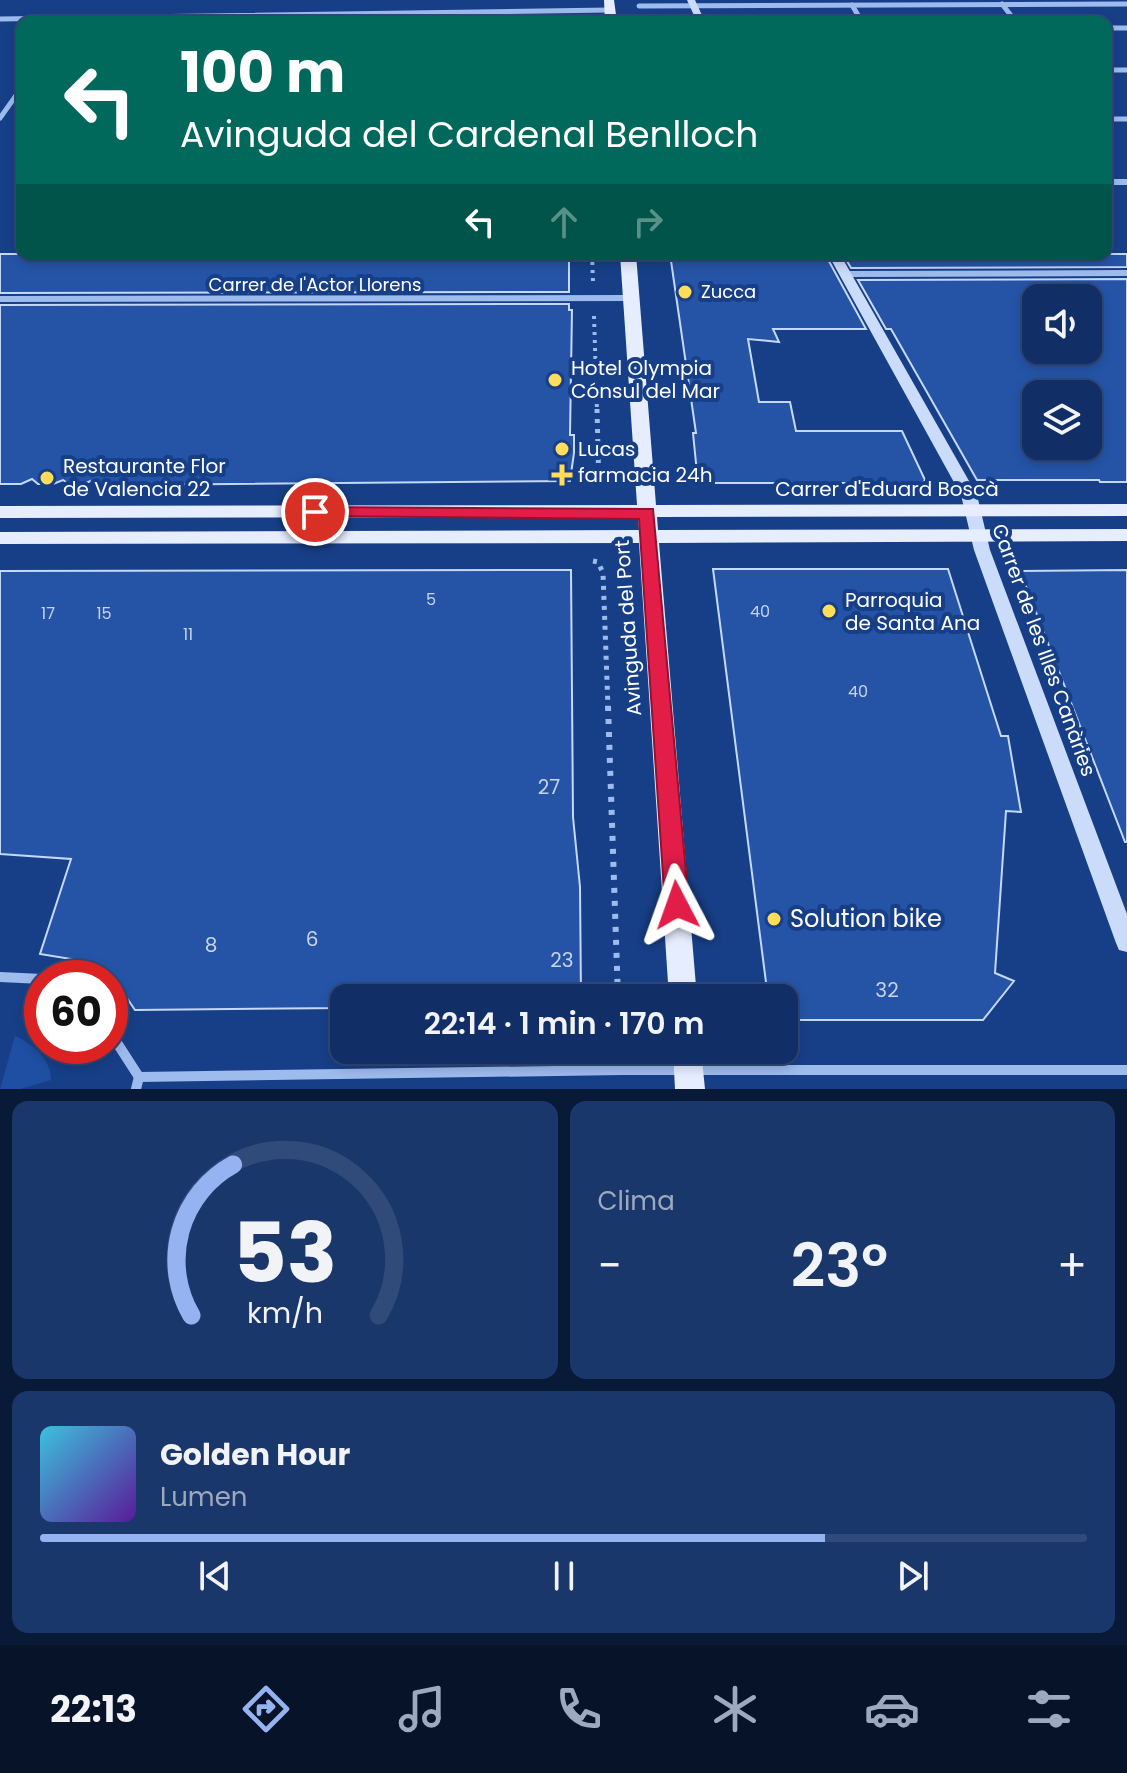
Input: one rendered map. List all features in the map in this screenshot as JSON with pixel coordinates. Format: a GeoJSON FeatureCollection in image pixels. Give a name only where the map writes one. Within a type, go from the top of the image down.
{"type":"FeatureCollection","features":[{"type":"Feature","properties":{"kind":"main road","name":"Avinguda del Port"},"geometry":{"type":"LineString","coordinates":[[628,260],[682,984]]}},
{"type":"Feature","properties":{"kind":"main road","name":"Carrer d'Eduard Boscà"},"geometry":{"type":"LineString","coordinates":[[649,525],[973,511],[1127,510]]}},
{"type":"Feature","properties":{"kind":"main road"},"geometry":{"type":"LineString","coordinates":[[0,512],[649,525],[979,536],[1127,535]]}},
{"type":"Feature","properties":{"kind":"main road"},"geometry":{"type":"LineString","coordinates":[[0,538],[649,525]]}},
{"type":"Feature","properties":{"kind":"street"},"geometry":{"type":"LineString","coordinates":[[639,6],[692,3],[1127,4]]}},
{"type":"Feature","properties":{"kind":"street"},"geometry":{"type":"LineString","coordinates":[[1002,4],[1011,16]]}},
{"type":"Feature","properties":{"kind":"street"},"geometry":{"type":"LineString","coordinates":[[852,5],[858,16]]}},
{"type":"Feature","properties":{"kind":"street"},"geometry":{"type":"LineString","coordinates":[[309,16],[610,11]]}},
{"type":"Feature","properties":{"kind":"street"},"geometry":{"type":"LineString","coordinates":[[0,118],[16,95]]}},
{"type":"Feature","properties":{"kind":"street","name":"Carrer de les Illes Canàries"},"geometry":{"type":"LineString","coordinates":[[838,260],[969,495],[979,536],[1127,943]]}},
{"type":"Feature","properties":{"kind":"street"},"geometry":{"type":"LineString","coordinates":[[847,274],[1127,273]]}},
{"type":"Feature","properties":{"kind":"street","name":"Carrer de l'Actor Llorens"},"geometry":{"type":"LineString","coordinates":[[0,299],[631,298]]}},
{"type":"Feature","properties":{"kind":"street"},"geometry":{"type":"LineString","coordinates":[[0,977],[24,978]]}},
{"type":"Feature","properties":{"kind":"street"},"geometry":{"type":"LineString","coordinates":[[128,1064],[138,1083],[621,1070],[1127,1070]]}},
{"type":"Feature","properties":{"kind":"path"},"geometry":{"type":"LineString","coordinates":[[592,260],[593,295]]}},
{"type":"Feature","properties":{"kind":"path"},"geometry":{"type":"LineString","coordinates":[[588,489],[600,489],[593,302]]}},
{"type":"Feature","properties":{"kind":"path"},"geometry":{"type":"LineString","coordinates":[[582,561],[598,562],[603,573],[618,984]]}},
{"type":"Feature","properties":{"kind":"shaded area"},"geometry":{"type":"Polygon","coordinates":[[[15,1036],[24,1041],[24,1064],[47,1064],[51,1080],[20,1089],[0,1089],[15,1036]]]}},
{"type":"Feature","properties":{"kind":"building"},"geometry":{"type":"Polygon","coordinates":[[[0,254],[16,254],[16,260],[569,260],[569,292],[0,293],[0,254]]]}},
{"type":"Feature","properties":{"kind":"building"},"geometry":{"type":"Polygon","coordinates":[[[1112,254],[1127,254],[1127,267],[851,268],[846,260],[1112,260],[1112,254]]]}},
{"type":"Feature","properties":{"kind":"building"},"geometry":{"type":"Polygon","coordinates":[[[671,260],[828,260],[866,329],[773,329],[779,342],[748,339],[759,402],[790,402],[796,431],[902,431],[925,480],[923,483],[698,483],[693,433],[696,433],[671,260]]]}},
{"type":"Feature","properties":{"kind":"building"},"geometry":{"type":"Polygon","coordinates":[[[1127,279],[1127,482],[977,480],[891,329],[886,329],[858,280],[1127,279]]]}},
{"type":"Feature","properties":{"kind":"building"},"geometry":{"type":"Polygon","coordinates":[[[569,304],[569,310],[572,310],[570,435],[574,435],[570,481],[128,485],[101,484],[95,479],[84,484],[69,484],[63,480],[38,484],[32,479],[21,484],[0,484],[0,305],[569,304]]]}},
{"type":"Feature","properties":{"kind":"building"},"geometry":{"type":"Polygon","coordinates":[[[713,569],[948,569],[1001,736],[1008,736],[1021,812],[1006,811],[995,973],[1014,981],[983,1020],[798,1020],[798,984],[766,984],[713,569]]]}},
{"type":"Feature","properties":{"kind":"building"},"geometry":{"type":"Polygon","coordinates":[[[571,570],[573,817],[580,887],[581,984],[330,984],[330,1008],[135,1010],[128,1000],[128,960],[77,960],[40,954],[71,859],[0,854],[0,571],[571,570]]]}},
{"type":"Feature","properties":{"kind":"building"},"geometry":{"type":"Polygon","coordinates":[[[1127,570],[1127,842],[1125,842],[1020,571],[1127,570]]]}},
{"type":"Feature","properties":{"kind":"place","name":"Zucca"},"geometry":{"type":"Point","coordinates":[685,292]}},
{"type":"Feature","properties":{"kind":"place","name":"Hotel Olympia Cónsul del Mar"},"geometry":{"type":"Point","coordinates":[555,380]}},
{"type":"Feature","properties":{"kind":"place","name":"Lucas"},"geometry":{"type":"Point","coordinates":[562,449]}},
{"type":"Feature","properties":{"kind":"place","name":"farmacia 24h"},"geometry":{"type":"Point","coordinates":[562,475]}},
{"type":"Feature","properties":{"kind":"place","name":"Restaurante Flor de Valencia 22"},"geometry":{"type":"Point","coordinates":[47,478]}},
{"type":"Feature","properties":{"kind":"place","name":"Parroquia de Santa Ana"},"geometry":{"type":"Point","coordinates":[829,611]}},
{"type":"Feature","properties":{"kind":"place","name":"Solution bike"},"geometry":{"type":"Point","coordinates":[774,919]}},
{"type":"Feature","properties":{"kind":"route"},"geometry":{"type":"LineString","coordinates":[[315,512],[647,513],[677,905]]}}]}
